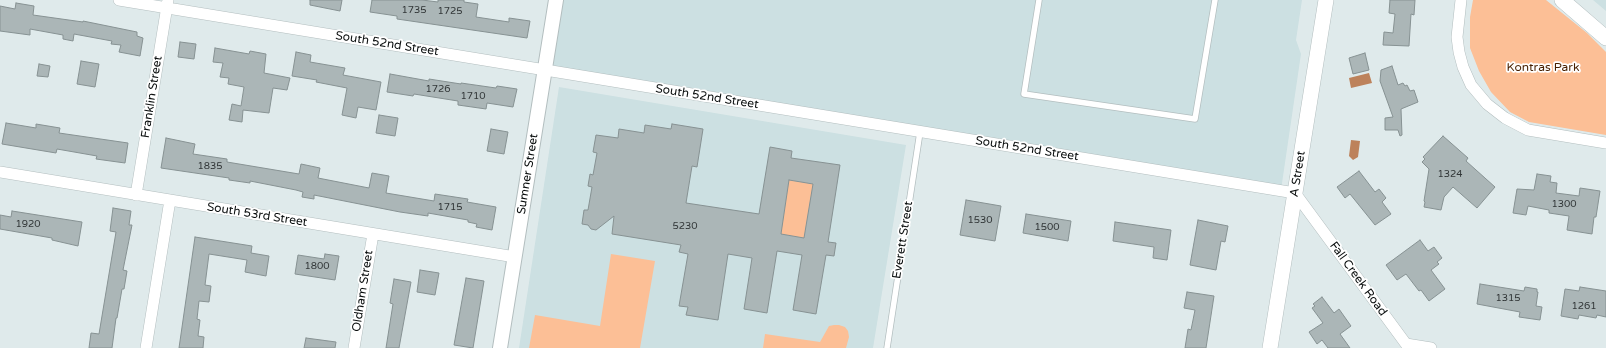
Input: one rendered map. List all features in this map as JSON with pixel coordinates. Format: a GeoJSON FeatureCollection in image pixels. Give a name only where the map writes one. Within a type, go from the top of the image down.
{"type":"FeatureCollection","features":[{"type":"Feature","properties":{"kind":"main road","name":"A Street"},"geometry":{"type":"LineString","coordinates":[[1270,348],[1326,0]]}},
{"type":"Feature","properties":{"kind":"main road"},"geometry":{"type":"LineString","coordinates":[[1562,0],[1606,38]]}},
{"type":"Feature","properties":{"kind":"street","name":"South 52nd Street"},"geometry":{"type":"LineString","coordinates":[[119,0],[167,4],[545,70],[1295,193]]}},
{"type":"Feature","properties":{"kind":"street","name":"Sumner Street"},"geometry":{"type":"LineString","coordinates":[[500,348],[556,0]]}},
{"type":"Feature","properties":{"kind":"street"},"geometry":{"type":"LineString","coordinates":[[1461,0],[1457,37],[1459,52],[1463,67],[1471,85],[1486,104],[1505,118],[1528,130],[1606,143]]}},
{"type":"Feature","properties":{"kind":"street","name":"Franklin Street"},"geometry":{"type":"LineString","coordinates":[[136,195],[167,4]]}},
{"type":"Feature","properties":{"kind":"street","name":"South 53rd Street"},"geometry":{"type":"LineString","coordinates":[[0,172],[515,257]]}},
{"type":"Feature","properties":{"kind":"street","name":"Fall Creek Road"},"geometry":{"type":"LineString","coordinates":[[1295,193],[1406,346],[1431,348]]}},
{"type":"Feature","properties":{"kind":"street"},"geometry":{"type":"LineString","coordinates":[[146,348],[170,200]]}},
{"type":"Feature","properties":{"kind":"street","name":"Oldham Street"},"geometry":{"type":"LineString","coordinates":[[354,348],[373,234]]}},
{"type":"Feature","properties":{"kind":"lane"},"geometry":{"type":"LineString","coordinates":[[1039,0],[1024,94],[1195,119],[1215,0]]}},
{"type":"Feature","properties":{"kind":"lane","name":"Everett Street"},"geometry":{"type":"LineString","coordinates":[[887,348],[920,132]]}},
{"type":"Feature","properties":{"kind":"shaded area"},"geometry":{"type":"Polygon","coordinates":[[[556,0],[1302,0],[1296,40],[1301,54],[1281,190],[545,70],[556,0]]]}},
{"type":"Feature","properties":{"kind":"shaded area"},"geometry":{"type":"Polygon","coordinates":[[[1593,0],[1606,0],[1606,11],[1593,0]]]}},
{"type":"Feature","properties":{"kind":"shaded area"},"geometry":{"type":"Polygon","coordinates":[[[1369,73],[1372,83],[1351,88],[1349,78],[1369,73]]]}},
{"type":"Feature","properties":{"kind":"shaded area"},"geometry":{"type":"Polygon","coordinates":[[[559,87],[906,145],[873,348],[519,348],[559,87]]]}},
{"type":"Feature","properties":{"kind":"shaded area"},"geometry":{"type":"Polygon","coordinates":[[[1351,140],[1360,141],[1358,157],[1353,160],[1349,156],[1351,140]]]}},
{"type":"Feature","properties":{"kind":"green space","name":"Kontras Park"},"geometry":{"type":"Polygon","coordinates":[[[1473,0],[1546,0],[1587,33],[1606,52],[1606,135],[1529,122],[1510,112],[1491,92],[1479,71],[1470,48],[1470,17],[1473,0]]]}},
{"type":"Feature","properties":{"kind":"green space"},"geometry":{"type":"Polygon","coordinates":[[[789,180],[813,184],[804,238],[781,234],[789,180]]]}},
{"type":"Feature","properties":{"kind":"green space"},"geometry":{"type":"Polygon","coordinates":[[[611,254],[655,261],[640,348],[529,348],[535,315],[600,326],[611,254]]]}},
{"type":"Feature","properties":{"kind":"green space"},"geometry":{"type":"Polygon","coordinates":[[[834,325],[845,327],[848,331],[849,337],[846,348],[763,348],[765,334],[820,342],[829,326],[834,325]]]}},
{"type":"Feature","properties":{"kind":"building"},"geometry":{"type":"Polygon","coordinates":[[[310,0],[342,0],[340,11],[310,5],[310,0]]]}},
{"type":"Feature","properties":{"kind":"building"},"geometry":{"type":"Polygon","coordinates":[[[372,0],[422,0],[438,2],[438,0],[464,0],[464,2],[478,4],[476,17],[509,22],[509,18],[530,21],[527,38],[397,19],[397,16],[370,12],[372,0]]]}},
{"type":"Feature","properties":{"kind":"building"},"geometry":{"type":"Polygon","coordinates":[[[1390,0],[1415,0],[1414,15],[1411,14],[1409,46],[1383,45],[1384,32],[1393,33],[1395,14],[1389,13],[1390,0]]]}},
{"type":"Feature","properties":{"kind":"building"},"geometry":{"type":"Polygon","coordinates":[[[16,3],[34,6],[33,15],[83,21],[137,32],[137,36],[143,38],[140,56],[119,52],[121,45],[111,44],[112,41],[74,34],[73,41],[63,39],[63,35],[30,29],[30,35],[0,31],[0,6],[15,9],[16,3]]]}},
{"type":"Feature","properties":{"kind":"building"},"geometry":{"type":"Polygon","coordinates":[[[180,42],[196,44],[194,59],[178,57],[180,42]]]}},
{"type":"Feature","properties":{"kind":"building"},"geometry":{"type":"Polygon","coordinates":[[[215,48],[249,54],[250,51],[266,54],[264,73],[290,78],[287,90],[273,88],[269,113],[243,110],[242,122],[229,120],[232,104],[241,106],[244,87],[228,84],[229,78],[220,77],[223,63],[213,62],[215,48]]]}},
{"type":"Feature","properties":{"kind":"building"},"geometry":{"type":"Polygon","coordinates":[[[296,52],[311,55],[310,62],[345,68],[343,75],[381,82],[376,110],[358,107],[356,118],[342,115],[347,88],[316,82],[317,80],[292,76],[296,52]]]}},
{"type":"Feature","properties":{"kind":"building"},"geometry":{"type":"Polygon","coordinates":[[[1365,53],[1369,70],[1353,74],[1349,58],[1365,53]]]}},
{"type":"Feature","properties":{"kind":"building"},"geometry":{"type":"Polygon","coordinates":[[[81,61],[99,64],[95,87],[77,84],[81,61]]]}},
{"type":"Feature","properties":{"kind":"building"},"geometry":{"type":"Polygon","coordinates":[[[39,64],[50,66],[48,77],[37,76],[39,64]]]}},
{"type":"Feature","properties":{"kind":"building"},"geometry":{"type":"Polygon","coordinates":[[[1392,66],[1398,85],[1403,83],[1405,86],[1407,85],[1410,91],[1414,90],[1418,102],[1401,109],[1402,135],[1400,136],[1398,130],[1385,130],[1385,118],[1393,117],[1380,81],[1381,70],[1392,66]]]}},
{"type":"Feature","properties":{"kind":"building"},"geometry":{"type":"Polygon","coordinates":[[[390,74],[429,81],[429,79],[496,88],[497,86],[517,89],[513,107],[487,103],[486,109],[458,105],[458,101],[414,94],[413,96],[387,92],[390,74]]]}},
{"type":"Feature","properties":{"kind":"building"},"geometry":{"type":"Polygon","coordinates":[[[379,115],[398,118],[395,136],[376,133],[379,115]]]}},
{"type":"Feature","properties":{"kind":"building"},"geometry":{"type":"Polygon","coordinates":[[[6,123],[36,128],[36,124],[60,128],[59,133],[128,143],[125,163],[96,159],[97,156],[57,149],[56,153],[2,144],[6,123]]]}},
{"type":"Feature","properties":{"kind":"building"},"geometry":{"type":"Polygon","coordinates":[[[672,124],[703,129],[697,167],[692,166],[686,203],[759,214],[770,147],[792,151],[791,158],[840,165],[828,242],[836,243],[834,256],[826,255],[816,314],[793,310],[802,255],[777,251],[767,313],[744,309],[752,258],[728,254],[718,320],[686,315],[688,307],[679,306],[688,254],[679,252],[681,245],[612,234],[614,216],[596,230],[591,229],[588,225],[582,224],[584,210],[588,210],[592,187],[588,186],[590,174],[593,175],[597,153],[593,152],[596,135],[618,138],[619,129],[644,133],[645,125],[671,129],[672,124]],[[789,180],[781,234],[804,238],[813,184],[789,180]]]}},
{"type":"Feature","properties":{"kind":"building"},"geometry":{"type":"Polygon","coordinates":[[[491,129],[508,132],[504,154],[487,151],[491,129]]]}},
{"type":"Feature","properties":{"kind":"building"},"geometry":{"type":"Polygon","coordinates":[[[1443,136],[1468,158],[1466,161],[1495,187],[1477,208],[1453,187],[1444,197],[1441,210],[1424,207],[1429,169],[1422,162],[1425,159],[1423,157],[1443,136]]]}},
{"type":"Feature","properties":{"kind":"building"},"geometry":{"type":"Polygon","coordinates":[[[166,138],[195,144],[193,154],[227,159],[227,162],[299,174],[301,164],[320,168],[318,178],[369,188],[372,173],[389,176],[386,193],[434,201],[435,194],[468,199],[467,202],[496,207],[492,230],[476,227],[477,224],[468,222],[468,220],[428,213],[428,216],[400,212],[314,195],[314,199],[302,197],[303,192],[296,190],[250,181],[250,183],[229,180],[229,178],[161,168],[166,138]]]}},
{"type":"Feature","properties":{"kind":"building"},"geometry":{"type":"Polygon","coordinates":[[[1359,171],[1375,192],[1379,189],[1386,198],[1382,202],[1391,214],[1375,225],[1350,194],[1345,198],[1337,187],[1359,171]]]}},
{"type":"Feature","properties":{"kind":"building"},"geometry":{"type":"Polygon","coordinates":[[[1537,174],[1551,176],[1550,182],[1557,183],[1556,193],[1579,196],[1580,188],[1600,191],[1592,234],[1567,230],[1569,216],[1549,213],[1549,210],[1528,206],[1526,215],[1513,213],[1517,189],[1534,190],[1537,174]]]}},
{"type":"Feature","properties":{"kind":"building"},"geometry":{"type":"Polygon","coordinates":[[[966,200],[1001,206],[995,241],[960,235],[966,200]]]}},
{"type":"Feature","properties":{"kind":"building"},"geometry":{"type":"Polygon","coordinates":[[[113,208],[131,211],[129,225],[132,225],[123,270],[127,271],[124,289],[122,289],[116,318],[112,348],[89,348],[91,333],[99,334],[116,232],[110,231],[113,208]]]}},
{"type":"Feature","properties":{"kind":"building"},"geometry":{"type":"Polygon","coordinates":[[[12,211],[82,222],[78,246],[52,240],[52,238],[0,229],[0,215],[11,217],[12,211]]]}},
{"type":"Feature","properties":{"kind":"building"},"geometry":{"type":"Polygon","coordinates":[[[1026,214],[1071,221],[1068,241],[1023,233],[1026,214]]]}},
{"type":"Feature","properties":{"kind":"building"},"geometry":{"type":"Polygon","coordinates":[[[1198,220],[1228,226],[1225,242],[1221,241],[1216,270],[1190,265],[1198,220]]]}},
{"type":"Feature","properties":{"kind":"building"},"geometry":{"type":"Polygon","coordinates":[[[1115,222],[1171,230],[1167,260],[1153,258],[1154,247],[1113,241],[1115,222]]]}},
{"type":"Feature","properties":{"kind":"building"},"geometry":{"type":"Polygon","coordinates":[[[195,237],[252,246],[251,253],[269,256],[266,276],[245,272],[247,260],[209,254],[205,285],[211,286],[209,302],[199,301],[197,319],[200,320],[198,336],[204,337],[203,348],[179,348],[195,237]]]}},
{"type":"Feature","properties":{"kind":"building"},"geometry":{"type":"Polygon","coordinates":[[[1420,240],[1428,251],[1434,247],[1442,258],[1437,262],[1439,264],[1431,270],[1445,289],[1429,301],[1406,274],[1397,280],[1386,265],[1420,240]]]}},
{"type":"Feature","properties":{"kind":"building"},"geometry":{"type":"Polygon","coordinates":[[[325,254],[339,256],[335,280],[295,274],[298,255],[324,259],[325,254]]]}},
{"type":"Feature","properties":{"kind":"building"},"geometry":{"type":"Polygon","coordinates":[[[420,270],[439,273],[435,295],[417,292],[420,270]]]}},
{"type":"Feature","properties":{"kind":"building"},"geometry":{"type":"Polygon","coordinates":[[[466,278],[484,281],[473,348],[454,345],[466,278]]]}},
{"type":"Feature","properties":{"kind":"building"},"geometry":{"type":"Polygon","coordinates":[[[394,279],[411,282],[399,348],[386,348],[393,304],[390,303],[394,279]]]}},
{"type":"Feature","properties":{"kind":"building"},"geometry":{"type":"Polygon","coordinates":[[[1480,284],[1524,291],[1525,287],[1537,289],[1536,306],[1542,307],[1540,320],[1519,317],[1520,312],[1477,304],[1480,284]]]}},
{"type":"Feature","properties":{"kind":"building"},"geometry":{"type":"Polygon","coordinates":[[[1580,287],[1606,291],[1606,317],[1597,315],[1596,318],[1579,315],[1578,319],[1561,316],[1565,289],[1579,291],[1580,287]]]}},
{"type":"Feature","properties":{"kind":"building"},"geometry":{"type":"Polygon","coordinates":[[[1187,292],[1214,296],[1206,348],[1185,348],[1188,329],[1191,330],[1195,310],[1184,308],[1187,292]]]}},
{"type":"Feature","properties":{"kind":"building"},"geometry":{"type":"Polygon","coordinates":[[[1322,297],[1334,313],[1339,309],[1351,326],[1340,334],[1350,348],[1328,348],[1322,340],[1317,344],[1309,332],[1323,323],[1312,308],[1315,306],[1313,304],[1322,297]]]}},
{"type":"Feature","properties":{"kind":"building"},"geometry":{"type":"Polygon","coordinates":[[[306,338],[336,342],[335,348],[304,348],[306,338]]]}}]}
